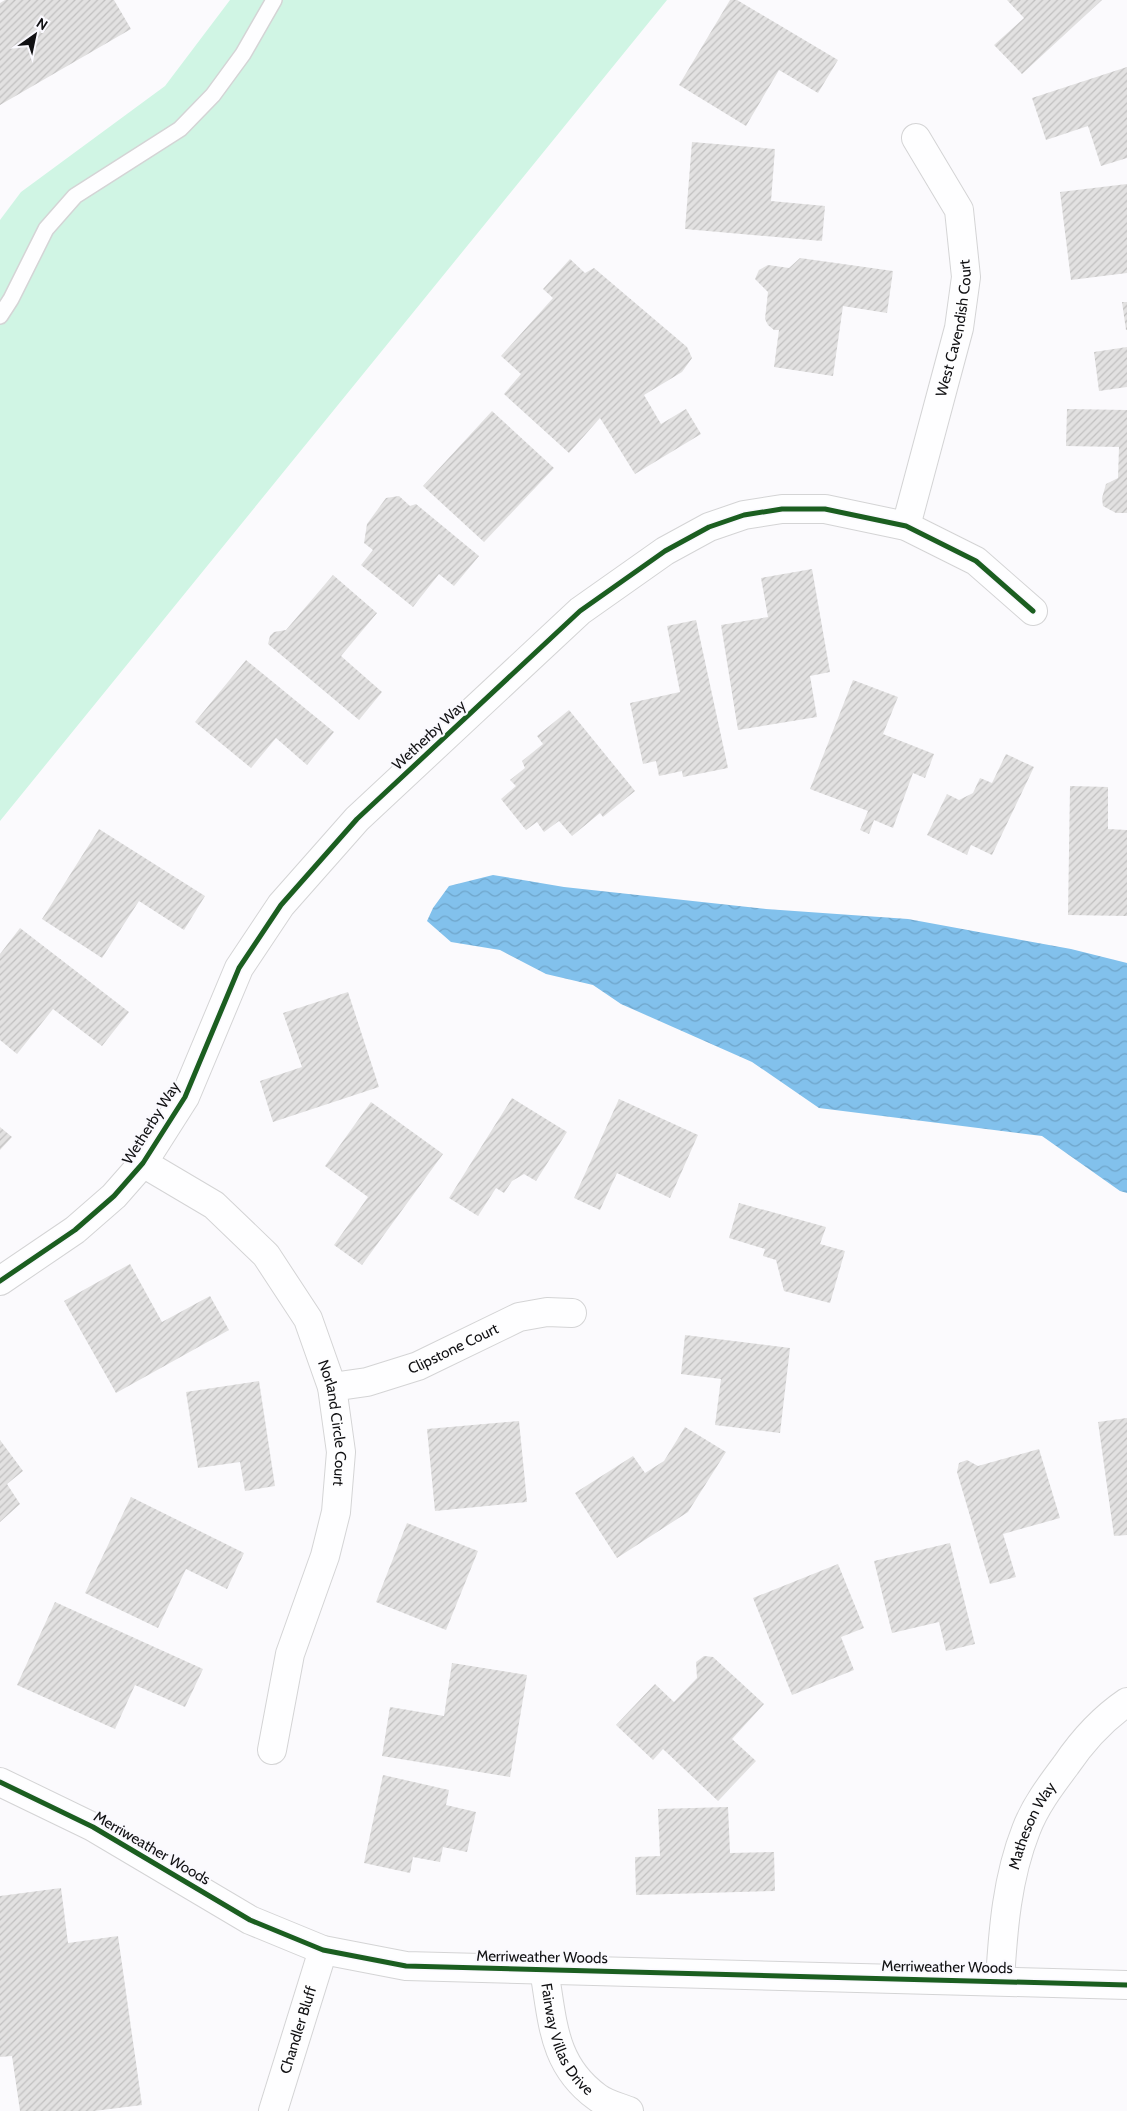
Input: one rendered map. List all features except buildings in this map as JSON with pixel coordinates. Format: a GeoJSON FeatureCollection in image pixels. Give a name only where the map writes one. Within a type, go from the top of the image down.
{"type":"FeatureCollection","features":[{"type":"Feature","properties":{"kind":"street","name":"West Cavendish Court"},"geometry":{"type":"LineString","coordinates":[[906,526],[959,328],[966,277],[959,210],[916,138]]}},
{"type":"Feature","properties":{"kind":"street","name":"Wetherby Way"},"geometry":{"type":"LineString","coordinates":[[0,1280],[75,1230],[114,1196],[144,1163],[185,1097],[239,968],[281,905],[358,820],[580,611],[666,551],[709,528],[744,515],[782,508],[825,509],[906,526],[976,562],[1033,611]]}},
{"type":"Feature","properties":{"kind":"street","name":"Norland Circle Court"},"geometry":{"type":"LineString","coordinates":[[144,1163],[214,1206],[266,1255],[308,1319],[332,1387],[340,1452],[336,1512],[325,1556],[290,1654],[272,1750]]}},
{"type":"Feature","properties":{"kind":"street","name":"Clipstone Court"},"geometry":{"type":"LineString","coordinates":[[332,1387],[367,1382],[418,1366],[519,1317],[547,1312],[572,1313]]}},
{"type":"Feature","properties":{"kind":"street","name":"Matheson Way"},"geometry":{"type":"LineString","coordinates":[[1000,1980],[1003,1928],[1012,1877],[1026,1830],[1045,1793],[1082,1742],[1113,1711],[1127,1702]]}},
{"type":"Feature","properties":{"kind":"street","name":"Merriweather Woods"},"geometry":{"type":"LineString","coordinates":[[0,1782],[93,1827],[250,1920],[322,1950],[406,1966],[1000,1980],[1127,1985]]}},
{"type":"Feature","properties":{"kind":"street","name":"Chandler Bluff"},"geometry":{"type":"LineString","coordinates":[[274,2111],[322,1950]]}},
{"type":"Feature","properties":{"kind":"street","name":"Fairway Villas Drive"},"geometry":{"type":"LineString","coordinates":[[544,1970],[556,2041],[570,2071],[599,2098],[629,2111]]}},
{"type":"Feature","properties":{"kind":"lane"},"geometry":{"type":"LineString","coordinates":[[0,316],[11,299],[46,229],[75,196],[180,129],[213,94],[243,54],[274,0]]}},
{"type":"Feature","properties":{"kind":"green space"},"geometry":{"type":"Polygon","coordinates":[[[230,0],[667,0],[0,821],[0,220],[21,192],[165,86],[230,0]]]}},
{"type":"Feature","properties":{"kind":"water"},"geometry":{"type":"Polygon","coordinates":[[[493,875],[564,887],[766,909],[908,919],[1071,949],[1127,963],[1127,1193],[1120,1191],[1042,1136],[819,1108],[752,1062],[621,1004],[593,985],[546,974],[500,950],[451,942],[427,921],[433,908],[449,886],[493,875]]]}},
{"type":"Feature","properties":{"kind":"cycle path"},"geometry":{"type":"LineString","coordinates":[[0,1281],[75,1230],[114,1196],[143,1163],[185,1097],[239,968],[281,905],[357,819],[580,611],[665,551],[709,527],[744,515],[782,509],[825,509],[906,526],[976,561],[1033,611]]}},
{"type":"Feature","properties":{"kind":"cycle path"},"geometry":{"type":"LineString","coordinates":[[0,1782],[93,1827],[250,1920],[323,1950],[406,1966],[1127,1985]]}}]}
